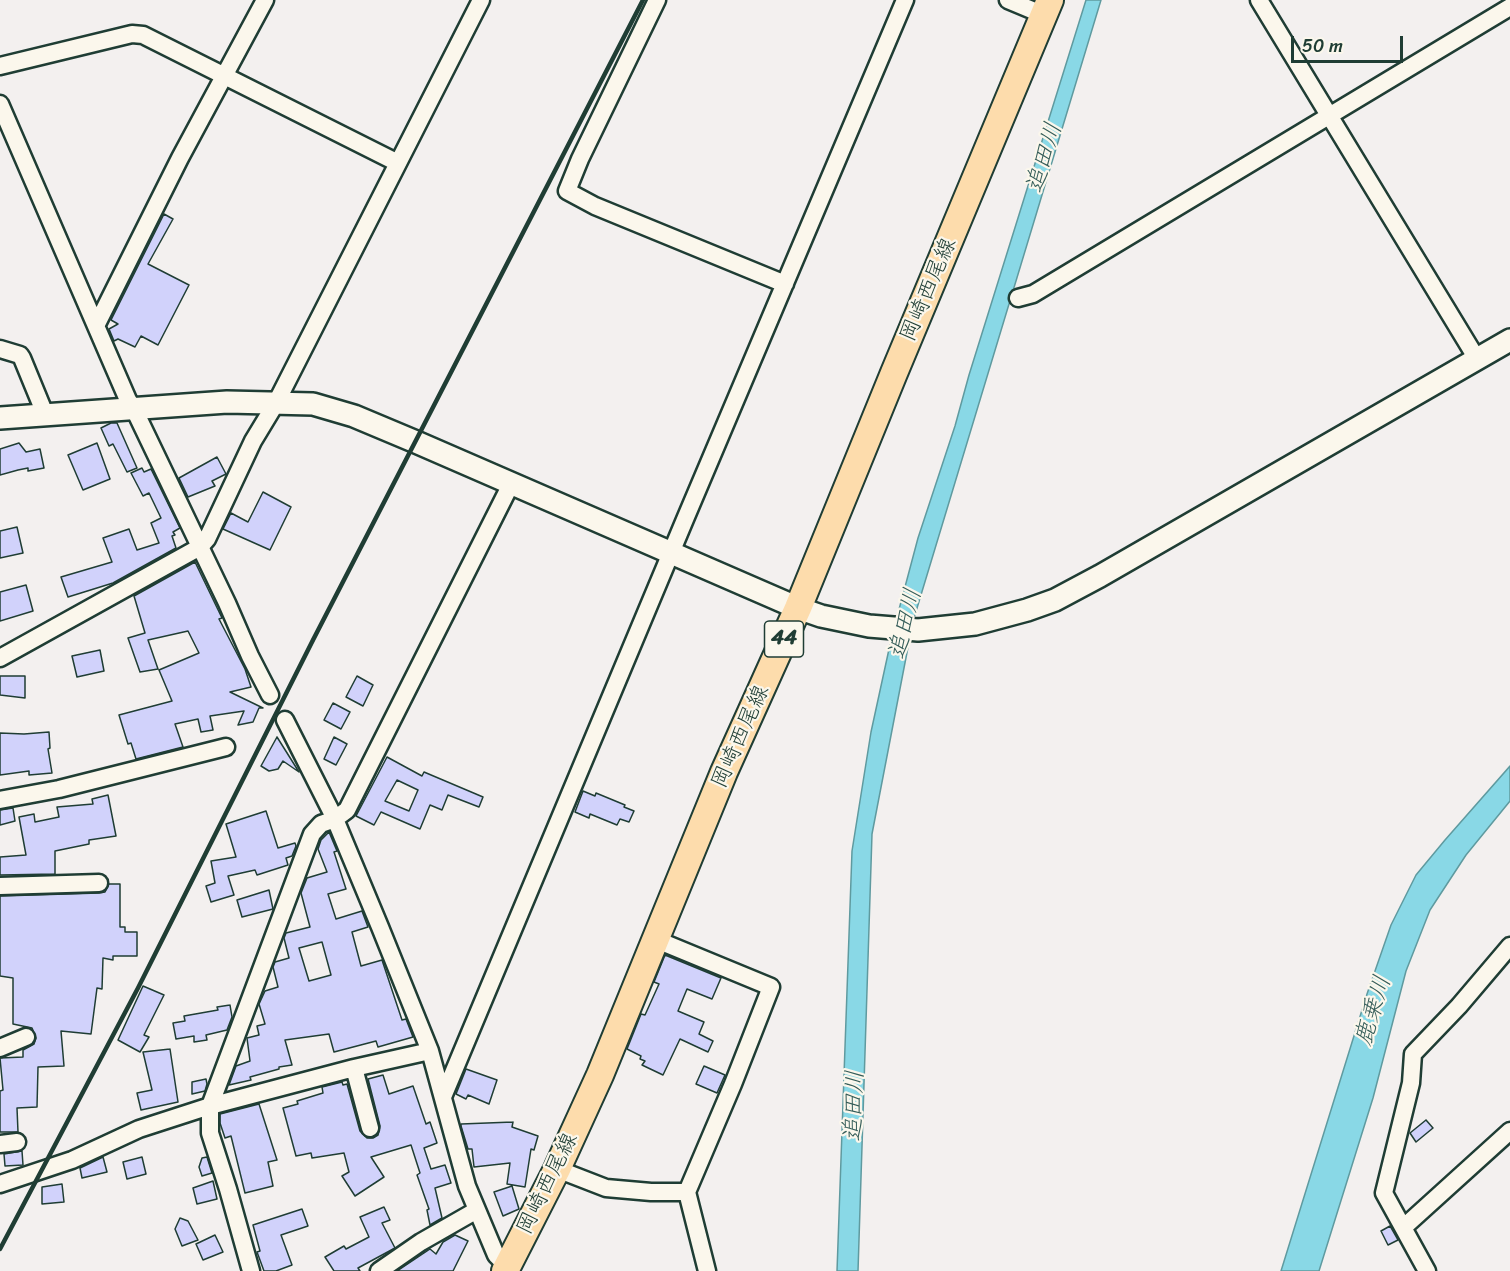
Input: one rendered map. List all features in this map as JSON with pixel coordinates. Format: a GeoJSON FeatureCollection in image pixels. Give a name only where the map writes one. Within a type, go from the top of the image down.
{"type":"FeatureCollection","features":[{"type":"Feature","properties":{"kind":"main road","name":"岡崎西尾線"},"geometry":{"type":"LineString","coordinates":[[506,1268],[557,1169],[600,1075],[724,772],[798,608],[1047,7]]}},
{"type":"Feature","properties":{"kind":"street"},"geometry":{"type":"LineString","coordinates":[[96,324],[265,0]]}},
{"type":"Feature","properties":{"kind":"street"},"geometry":{"type":"LineString","coordinates":[[0,658],[200,547],[207,539],[253,441],[276,403],[481,0]]}},
{"type":"Feature","properties":{"kind":"street"},"geometry":{"type":"LineString","coordinates":[[657,0],[580,159],[567,191],[596,206],[785,284]]}},
{"type":"Feature","properties":{"kind":"street"},"geometry":{"type":"LineString","coordinates":[[443,1097],[905,0]]}},
{"type":"Feature","properties":{"kind":"street"},"geometry":{"type":"LineString","coordinates":[[1008,0],[1047,7]]}},
{"type":"Feature","properties":{"kind":"street"},"geometry":{"type":"LineString","coordinates":[[1259,0],[1477,359]]}},
{"type":"Feature","properties":{"kind":"street"},"geometry":{"type":"LineString","coordinates":[[1018,298],[1033,294],[1510,7]]}},
{"type":"Feature","properties":{"kind":"street"},"geometry":{"type":"LineString","coordinates":[[0,66],[132,34],[143,35],[398,163]]}},
{"type":"Feature","properties":{"kind":"street"},"geometry":{"type":"LineString","coordinates":[[0,104],[128,400],[135,409],[250,657],[270,695]]}},
{"type":"Feature","properties":{"kind":"street"},"geometry":{"type":"LineString","coordinates":[[0,418],[227,402],[313,404],[354,416],[798,608],[832,618],[890,629],[920,630],[975,624],[1055,600],[1510,340]]}},
{"type":"Feature","properties":{"kind":"street"},"geometry":{"type":"LineString","coordinates":[[0,349],[20,355],[45,414]]}},
{"type":"Feature","properties":{"kind":"street"},"geometry":{"type":"LineString","coordinates":[[251,1271],[210,1133],[210,1106],[312,834],[321,824],[344,814],[350,804],[511,484]]}},
{"type":"Feature","properties":{"kind":"street"},"geometry":{"type":"LineString","coordinates":[[285,720],[335,819],[430,1051],[467,1186],[496,1255],[506,1268]]}},
{"type":"Feature","properties":{"kind":"street"},"geometry":{"type":"LineString","coordinates":[[0,800],[59,789],[226,747]]}},
{"type":"Feature","properties":{"kind":"street"},"geometry":{"type":"LineString","coordinates":[[0,886],[99,884]]}},
{"type":"Feature","properties":{"kind":"street"},"geometry":{"type":"LineString","coordinates":[[657,940],[771,987],[687,1192],[707,1271]]}},
{"type":"Feature","properties":{"kind":"street"},"geometry":{"type":"LineString","coordinates":[[1427,1271],[1384,1193],[1411,1083],[1413,1054],[1459,1006],[1510,946]]}},
{"type":"Feature","properties":{"kind":"street"},"geometry":{"type":"LineString","coordinates":[[0,1048],[26,1037]]}},
{"type":"Feature","properties":{"kind":"street"},"geometry":{"type":"LineString","coordinates":[[0,1184],[72,1160],[139,1129],[210,1106],[354,1068],[430,1051]]}},
{"type":"Feature","properties":{"kind":"street"},"geometry":{"type":"LineString","coordinates":[[354,1068],[370,1128]]}},
{"type":"Feature","properties":{"kind":"street"},"geometry":{"type":"LineString","coordinates":[[1404,1227],[1510,1131]]}},
{"type":"Feature","properties":{"kind":"street"},"geometry":{"type":"LineString","coordinates":[[557,1169],[606,1188],[687,1192]]}},
{"type":"Feature","properties":{"kind":"street"},"geometry":{"type":"LineString","coordinates":[[379,1271],[422,1242],[477,1210]]}},
{"type":"Feature","properties":{"kind":"water","name":"追田川"},"geometry":{"type":"Polygon","coordinates":[[[1086,0],[1101,0],[914,618],[897,617],[918,538],[955,426],[1086,0]]]}},
{"type":"Feature","properties":{"kind":"water","name":"追田川"},"geometry":{"type":"Polygon","coordinates":[[[891,640],[909,642],[872,834],[858,1271],[837,1271],[852,851],[871,732],[891,640]]]}},
{"type":"Feature","properties":{"kind":"water","name":"鹿乗川"},"geometry":{"type":"Polygon","coordinates":[[[1510,766],[1510,801],[1466,855],[1430,910],[1406,971],[1373,1098],[1319,1271],[1281,1271],[1367,994],[1391,925],[1416,875],[1510,766]]]}},
{"type":"Feature","properties":{"kind":"building"},"geometry":{"type":"Polygon","coordinates":[[[164,214],[173,219],[148,264],[189,285],[158,345],[141,336],[135,347],[118,339],[114,341],[109,329],[118,324],[111,320],[164,214]]]}},
{"type":"Feature","properties":{"kind":"building"},"geometry":{"type":"Polygon","coordinates":[[[117,423],[137,468],[127,472],[113,444],[109,446],[101,428],[117,423]]]}},
{"type":"Feature","properties":{"kind":"building"},"geometry":{"type":"Polygon","coordinates":[[[19,443],[26,452],[40,449],[44,468],[28,471],[28,468],[0,475],[0,449],[19,443]]]}},
{"type":"Feature","properties":{"kind":"building"},"geometry":{"type":"Polygon","coordinates":[[[97,443],[110,479],[83,490],[68,455],[97,443]]]}},
{"type":"Feature","properties":{"kind":"building"},"geometry":{"type":"Polygon","coordinates":[[[217,457],[226,474],[212,481],[215,486],[188,497],[179,478],[217,457]]]}},
{"type":"Feature","properties":{"kind":"building"},"geometry":{"type":"Polygon","coordinates":[[[142,468],[144,472],[151,469],[180,528],[173,532],[175,535],[172,536],[176,548],[113,583],[68,597],[61,577],[112,562],[103,538],[129,529],[137,550],[159,543],[151,523],[161,518],[149,493],[143,496],[131,473],[142,468]]]}},
{"type":"Feature","properties":{"kind":"building"},"geometry":{"type":"Polygon","coordinates":[[[263,492],[291,507],[270,550],[223,529],[231,513],[248,522],[263,492]]]}},
{"type":"Feature","properties":{"kind":"building"},"geometry":{"type":"Polygon","coordinates":[[[17,527],[23,553],[0,558],[0,531],[17,527]]]}},
{"type":"Feature","properties":{"kind":"building"},"geometry":{"type":"Polygon","coordinates":[[[195,562],[222,618],[219,619],[245,669],[251,687],[230,692],[263,708],[259,708],[253,722],[238,725],[244,711],[210,716],[213,730],[201,732],[198,719],[175,724],[183,747],[136,759],[131,743],[128,744],[119,715],[172,701],[159,670],[199,653],[188,631],[148,640],[158,669],[140,672],[128,638],[145,633],[134,596],[195,562]]]}},
{"type":"Feature","properties":{"kind":"building"},"geometry":{"type":"Polygon","coordinates":[[[26,585],[33,611],[0,621],[0,592],[26,585]]]}},
{"type":"Feature","properties":{"kind":"building"},"geometry":{"type":"Polygon","coordinates":[[[100,650],[104,671],[77,677],[72,656],[100,650]]]}},
{"type":"Feature","properties":{"kind":"building"},"geometry":{"type":"Polygon","coordinates":[[[0,676],[25,676],[25,698],[0,695],[0,676]]]}},
{"type":"Feature","properties":{"kind":"building"},"geometry":{"type":"Polygon","coordinates":[[[357,676],[373,685],[363,706],[346,697],[357,676]]]}},
{"type":"Feature","properties":{"kind":"building"},"geometry":{"type":"Polygon","coordinates":[[[333,703],[350,712],[341,729],[324,720],[333,703]]]}},
{"type":"Feature","properties":{"kind":"building"},"geometry":{"type":"Polygon","coordinates":[[[49,732],[50,748],[48,749],[52,773],[29,775],[29,771],[0,775],[0,733],[49,732]]]}},
{"type":"Feature","properties":{"kind":"building"},"geometry":{"type":"Polygon","coordinates":[[[277,737],[299,772],[283,761],[278,769],[269,771],[261,766],[277,737]]]}},
{"type":"Feature","properties":{"kind":"building"},"geometry":{"type":"Polygon","coordinates":[[[334,737],[347,744],[336,765],[324,759],[334,737]]]}},
{"type":"Feature","properties":{"kind":"building"},"geometry":{"type":"Polygon","coordinates":[[[387,757],[422,776],[424,772],[483,797],[479,807],[448,795],[442,810],[430,805],[420,829],[381,812],[374,825],[356,816],[387,757]],[[397,780],[385,801],[409,811],[418,790],[397,780]]]}},
{"type":"Feature","properties":{"kind":"building"},"geometry":{"type":"Polygon","coordinates":[[[583,791],[595,796],[596,793],[634,811],[629,822],[620,819],[617,825],[590,814],[589,818],[575,812],[583,791]]]}},
{"type":"Feature","properties":{"kind":"building"},"geometry":{"type":"Polygon","coordinates":[[[108,795],[116,836],[89,840],[89,844],[55,851],[55,874],[0,875],[0,857],[26,855],[19,817],[34,814],[35,822],[59,817],[57,807],[93,804],[92,799],[108,795]]]}},
{"type":"Feature","properties":{"kind":"building"},"geometry":{"type":"Polygon","coordinates":[[[13,808],[15,821],[0,825],[0,810],[13,808]]]}},
{"type":"Feature","properties":{"kind":"building"},"geometry":{"type":"Polygon","coordinates":[[[266,811],[278,848],[295,843],[292,856],[286,858],[288,865],[257,875],[255,870],[228,876],[234,895],[211,902],[206,886],[215,883],[211,861],[236,857],[226,824],[266,811]]]}},
{"type":"Feature","properties":{"kind":"building"},"geometry":{"type":"Polygon","coordinates":[[[329,832],[337,851],[334,852],[346,889],[328,894],[336,919],[362,911],[368,927],[352,932],[361,966],[382,960],[402,1020],[406,1019],[413,1037],[378,1047],[376,1041],[334,1052],[329,1034],[285,1040],[292,1065],[279,1067],[279,1069],[250,1077],[251,1080],[229,1085],[236,1066],[250,1061],[247,1038],[259,1035],[257,1026],[265,1024],[259,1004],[265,991],[278,987],[273,967],[275,962],[289,958],[284,938],[286,933],[310,927],[301,893],[307,878],[327,872],[318,849],[321,840],[329,832]],[[322,942],[299,948],[309,981],[331,975],[322,942]]]}},
{"type":"Feature","properties":{"kind":"building"},"geometry":{"type":"Polygon","coordinates":[[[109,884],[120,884],[120,927],[125,927],[125,932],[137,932],[137,956],[113,956],[113,960],[103,958],[102,989],[97,988],[91,1034],[61,1031],[64,1066],[38,1067],[37,1107],[17,1108],[18,1132],[0,1132],[0,1091],[3,1090],[0,1058],[23,1057],[23,1050],[34,1044],[36,1038],[32,1028],[13,1024],[13,978],[0,976],[0,896],[99,893],[105,892],[109,884]]]}},
{"type":"Feature","properties":{"kind":"building"},"geometry":{"type":"Polygon","coordinates":[[[269,890],[273,909],[242,917],[237,900],[269,890]]]}},
{"type":"Feature","properties":{"kind":"building"},"geometry":{"type":"Polygon","coordinates":[[[665,955],[721,978],[712,999],[687,989],[678,1011],[704,1022],[699,1034],[713,1041],[708,1052],[680,1039],[663,1075],[642,1065],[645,1061],[640,1059],[641,1056],[627,1049],[641,1014],[645,1015],[659,984],[654,982],[665,955]]]}},
{"type":"Feature","properties":{"kind":"building"},"geometry":{"type":"Polygon","coordinates":[[[143,986],[164,995],[144,1035],[149,1037],[140,1052],[118,1040],[143,986]]]}},
{"type":"Feature","properties":{"kind":"building"},"geometry":{"type":"Polygon","coordinates":[[[230,1005],[232,1017],[227,1030],[206,1035],[207,1040],[194,1042],[194,1036],[176,1039],[173,1023],[185,1021],[184,1016],[218,1010],[217,1007],[230,1005]]]}},
{"type":"Feature","properties":{"kind":"building"},"geometry":{"type":"Polygon","coordinates":[[[170,1049],[178,1102],[141,1110],[137,1093],[152,1090],[143,1052],[170,1049]]]}},
{"type":"Feature","properties":{"kind":"building"},"geometry":{"type":"Polygon","coordinates":[[[704,1066],[725,1075],[717,1093],[696,1084],[704,1066]]]}},
{"type":"Feature","properties":{"kind":"building"},"geometry":{"type":"Polygon","coordinates":[[[466,1069],[497,1080],[489,1104],[468,1095],[466,1099],[456,1094],[466,1069]]]}},
{"type":"Feature","properties":{"kind":"building"},"geometry":{"type":"Polygon","coordinates":[[[383,1075],[389,1094],[413,1086],[426,1124],[430,1122],[437,1143],[424,1148],[431,1169],[445,1165],[451,1183],[435,1188],[442,1218],[430,1225],[427,1210],[429,1209],[417,1175],[420,1173],[411,1145],[371,1157],[384,1177],[355,1196],[342,1176],[349,1172],[344,1153],[312,1158],[311,1153],[296,1156],[283,1108],[323,1093],[322,1087],[342,1082],[343,1085],[347,1084],[360,1131],[367,1138],[373,1138],[378,1135],[380,1126],[368,1079],[383,1075]]]}},
{"type":"Feature","properties":{"kind":"building"},"geometry":{"type":"Polygon","coordinates":[[[206,1079],[205,1091],[192,1094],[192,1082],[206,1079]]]}},
{"type":"Feature","properties":{"kind":"building"},"geometry":{"type":"Polygon","coordinates":[[[259,1104],[277,1160],[268,1162],[273,1186],[245,1193],[231,1136],[225,1138],[220,1123],[220,1114],[259,1104]]]}},
{"type":"Feature","properties":{"kind":"building"},"geometry":{"type":"Polygon","coordinates":[[[1426,1120],[1433,1128],[1416,1142],[1410,1133],[1426,1120]]]}},
{"type":"Feature","properties":{"kind":"building"},"geometry":{"type":"Polygon","coordinates":[[[513,1122],[512,1127],[538,1136],[534,1150],[531,1149],[525,1187],[507,1184],[510,1163],[474,1167],[472,1149],[468,1149],[461,1126],[461,1124],[513,1122]]]}},
{"type":"Feature","properties":{"kind":"building"},"geometry":{"type":"Polygon","coordinates":[[[22,1151],[23,1165],[5,1166],[4,1154],[22,1151]]]}},
{"type":"Feature","properties":{"kind":"building"},"geometry":{"type":"Polygon","coordinates":[[[103,1157],[107,1172],[82,1178],[80,1168],[103,1157]]]}},
{"type":"Feature","properties":{"kind":"building"},"geometry":{"type":"Polygon","coordinates":[[[142,1157],[146,1174],[127,1179],[123,1162],[142,1157]]]}},
{"type":"Feature","properties":{"kind":"building"},"geometry":{"type":"Polygon","coordinates":[[[207,1157],[212,1173],[202,1176],[199,1167],[202,1158],[207,1157]]]}},
{"type":"Feature","properties":{"kind":"building"},"geometry":{"type":"Polygon","coordinates":[[[213,1181],[217,1199],[197,1204],[193,1188],[213,1181]]]}},
{"type":"Feature","properties":{"kind":"building"},"geometry":{"type":"Polygon","coordinates":[[[62,1184],[64,1202],[42,1204],[42,1187],[62,1184]]]}},
{"type":"Feature","properties":{"kind":"building"},"geometry":{"type":"Polygon","coordinates":[[[512,1186],[519,1209],[503,1216],[494,1192],[512,1186]]]}},
{"type":"Feature","properties":{"kind":"building"},"geometry":{"type":"Polygon","coordinates":[[[384,1207],[390,1220],[382,1223],[395,1248],[358,1268],[360,1271],[334,1271],[325,1257],[344,1246],[346,1249],[369,1237],[360,1217],[384,1207]]]}},
{"type":"Feature","properties":{"kind":"building"},"geometry":{"type":"Polygon","coordinates":[[[302,1209],[308,1226],[281,1235],[292,1265],[276,1271],[264,1271],[257,1252],[260,1251],[253,1225],[302,1209]]]}},
{"type":"Feature","properties":{"kind":"building"},"geometry":{"type":"Polygon","coordinates":[[[180,1218],[188,1221],[198,1240],[182,1246],[175,1229],[180,1218]]]}},
{"type":"Feature","properties":{"kind":"building"},"geometry":{"type":"Polygon","coordinates":[[[1390,1226],[1398,1240],[1388,1245],[1381,1231],[1390,1226]]]}},
{"type":"Feature","properties":{"kind":"building"},"geometry":{"type":"Polygon","coordinates":[[[215,1235],[223,1252],[203,1260],[196,1244],[215,1235]]]}},
{"type":"Feature","properties":{"kind":"building"},"geometry":{"type":"Polygon","coordinates":[[[455,1235],[468,1241],[453,1271],[397,1271],[430,1249],[436,1254],[443,1242],[455,1235]]]}},
{"type":"Feature","properties":{"kind":"railway"},"geometry":{"type":"LineString","coordinates":[[0,1249],[138,988],[313,640],[643,0]]}}]}
